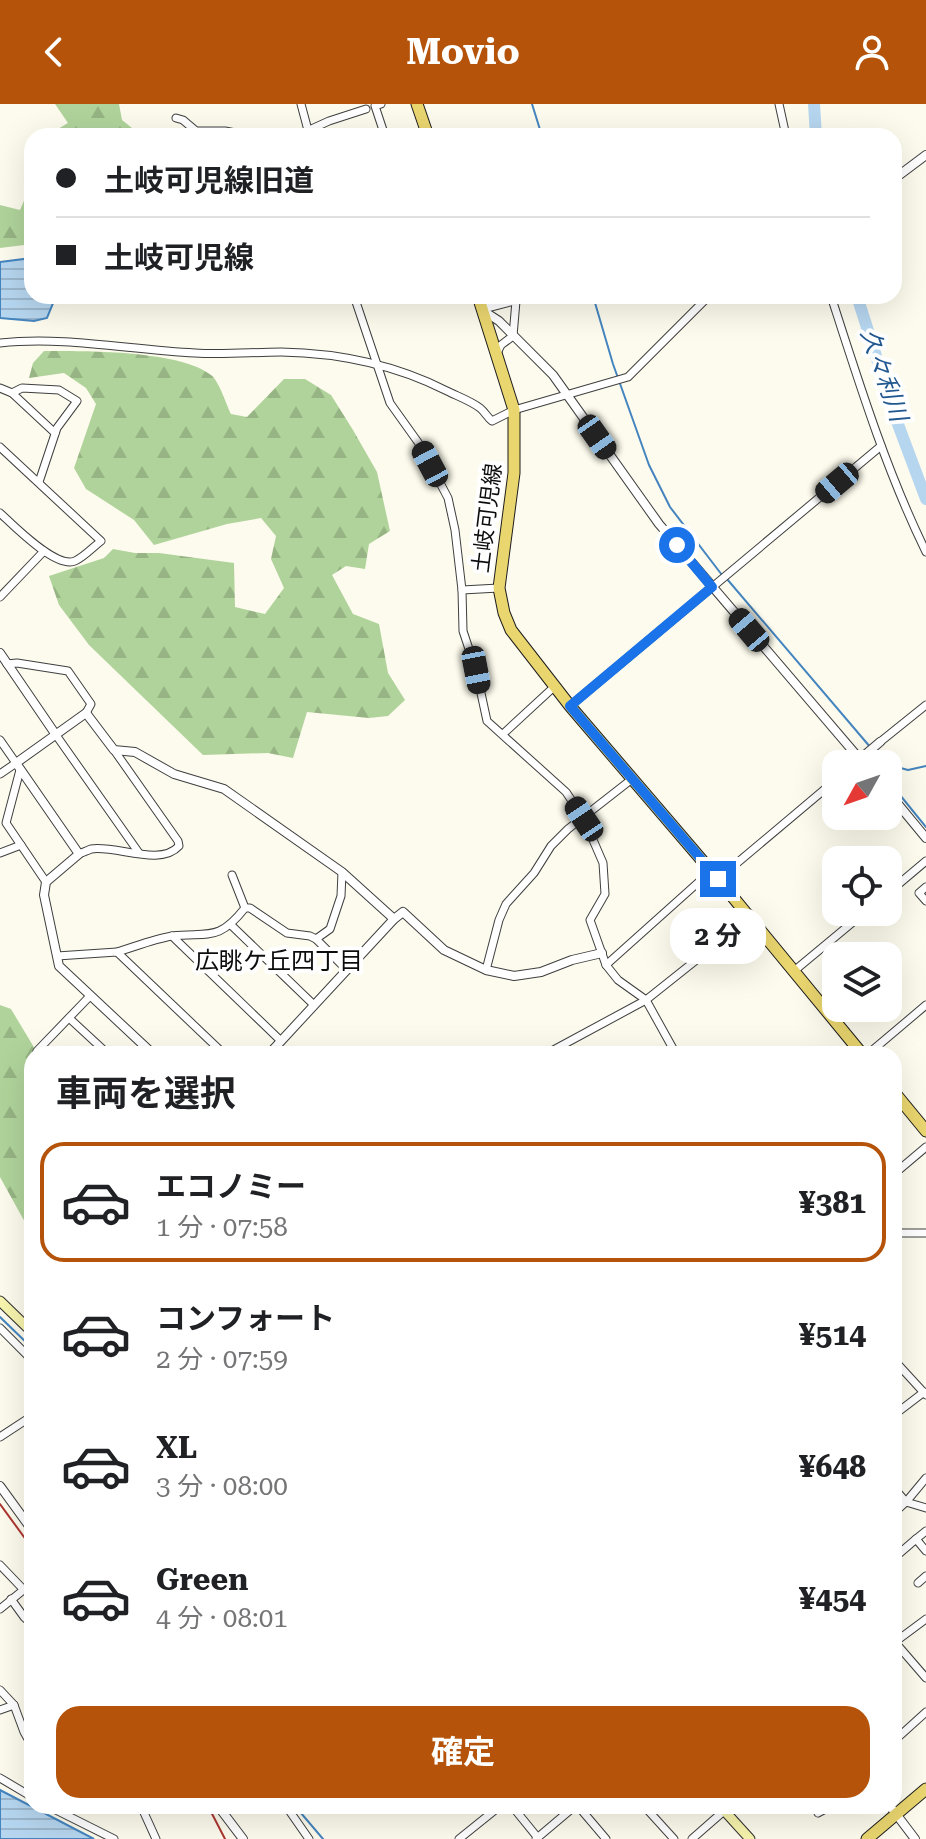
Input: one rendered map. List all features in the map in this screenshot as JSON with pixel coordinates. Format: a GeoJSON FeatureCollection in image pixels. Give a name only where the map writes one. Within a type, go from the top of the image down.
{"type":"FeatureCollection","features":[{"type":"Feature","properties":{"kind":"main road"},"geometry":{"type":"LineString","coordinates":[[417,104],[425,128]]}},
{"type":"Feature","properties":{"kind":"main road","name":"土岐可児線"},"geometry":{"type":"LineString","coordinates":[[480,304],[514,410],[514,473],[499,588],[511,630],[570,706],[858,1046]]}},
{"type":"Feature","properties":{"kind":"main road"},"geometry":{"type":"LineString","coordinates":[[902,1102],[926,1131]]}},
{"type":"Feature","properties":{"kind":"main road"},"geometry":{"type":"LineString","coordinates":[[0,1301],[24,1324]]}},
{"type":"Feature","properties":{"kind":"main road"},"geometry":{"type":"LineString","coordinates":[[902,1805],[926,1789]]}},
{"type":"Feature","properties":{"kind":"main road"},"geometry":{"type":"LineString","coordinates":[[728,1814],[750,1839]]}},
{"type":"Feature","properties":{"kind":"main road"},"geometry":{"type":"LineString","coordinates":[[867,1839],[890,1814]]}},
{"type":"Feature","properties":{"kind":"street"},"geometry":{"type":"LineString","coordinates":[[301,104],[308,128]]}},
{"type":"Feature","properties":{"kind":"street"},"geometry":{"type":"LineString","coordinates":[[381,104],[375,106],[382,128]]}},
{"type":"Feature","properties":{"kind":"street"},"geometry":{"type":"LineString","coordinates":[[779,104],[784,128]]}},
{"type":"Feature","properties":{"kind":"street"},"geometry":{"type":"LineString","coordinates":[[317,128],[366,109]]}},
{"type":"Feature","properties":{"kind":"street"},"geometry":{"type":"LineString","coordinates":[[176,118],[192,128]]}},
{"type":"Feature","properties":{"kind":"street"},"geometry":{"type":"LineString","coordinates":[[902,173],[926,155]]}},
{"type":"Feature","properties":{"kind":"street"},"geometry":{"type":"LineString","coordinates":[[357,304],[390,403],[420,445],[448,498],[462,590],[463,631],[476,670],[487,721],[566,792],[584,819],[603,863],[605,894],[590,920],[606,965],[618,980],[646,1000],[672,1046]]}},
{"type":"Feature","properties":{"kind":"street"},"geometry":{"type":"LineString","coordinates":[[482,309],[503,304]]}},
{"type":"Feature","properties":{"kind":"street"},"geometry":{"type":"LineString","coordinates":[[497,353],[501,345],[513,336],[516,304]]}},
{"type":"Feature","properties":{"kind":"street"},"geometry":{"type":"LineString","coordinates":[[0,343],[25,340],[196,353],[284,352],[342,358],[377,364],[435,385],[480,408],[492,421],[514,410],[628,377],[701,304]]}},
{"type":"Feature","properties":{"kind":"street"},"geometry":{"type":"LineString","coordinates":[[834,304],[897,490],[926,552]]}},
{"type":"Feature","properties":{"kind":"street"},"geometry":{"type":"LineString","coordinates":[[482,309],[499,321],[553,375],[659,524],[852,750]]}},
{"type":"Feature","properties":{"kind":"street"},"geometry":{"type":"LineString","coordinates":[[0,388],[12,393],[55,433]]}},
{"type":"Feature","properties":{"kind":"street"},"geometry":{"type":"LineString","coordinates":[[12,393],[22,388],[59,390],[77,401],[55,433],[39,482]]}},
{"type":"Feature","properties":{"kind":"street"},"geometry":{"type":"LineString","coordinates":[[570,706],[881,446]]}},
{"type":"Feature","properties":{"kind":"street"},"geometry":{"type":"LineString","coordinates":[[0,447],[101,541],[75,561],[68,562],[44,551],[0,513]]}},
{"type":"Feature","properties":{"kind":"street"},"geometry":{"type":"LineString","coordinates":[[0,527],[7,520]]}},
{"type":"Feature","properties":{"kind":"street"},"geometry":{"type":"LineString","coordinates":[[0,597],[44,551]]}},
{"type":"Feature","properties":{"kind":"street"},"geometry":{"type":"LineString","coordinates":[[462,590],[499,588]]}},
{"type":"Feature","properties":{"kind":"street"},"geometry":{"type":"LineString","coordinates":[[0,653],[139,853]]}},
{"type":"Feature","properties":{"kind":"street"},"geometry":{"type":"LineString","coordinates":[[0,774],[18,767],[86,713],[91,704],[68,671],[7,664]]}},
{"type":"Feature","properties":{"kind":"street"},"geometry":{"type":"LineString","coordinates":[[503,734],[555,686]]}},
{"type":"Feature","properties":{"kind":"street"},"geometry":{"type":"LineString","coordinates":[[872,750],[926,705]]}},
{"type":"Feature","properties":{"kind":"street"},"geometry":{"type":"LineString","coordinates":[[86,713],[179,846],[172,852],[154,855],[90,849],[79,854],[46,882],[44,895],[59,966],[144,1046]]}},
{"type":"Feature","properties":{"kind":"street"},"geometry":{"type":"LineString","coordinates":[[0,740],[79,854]]}},
{"type":"Feature","properties":{"kind":"street"},"geometry":{"type":"LineString","coordinates":[[114,750],[135,752],[174,774],[224,789],[342,872],[394,919]]}},
{"type":"Feature","properties":{"kind":"street"},"geometry":{"type":"LineString","coordinates":[[18,767],[6,820],[46,882]]}},
{"type":"Feature","properties":{"kind":"street"},"geometry":{"type":"LineString","coordinates":[[486,970],[506,904],[568,829],[632,779]]}},
{"type":"Feature","properties":{"kind":"street"},"geometry":{"type":"LineString","coordinates":[[606,965],[822,790]]}},
{"type":"Feature","properties":{"kind":"street"},"geometry":{"type":"LineString","coordinates":[[902,809],[926,838]]}},
{"type":"Feature","properties":{"kind":"street"},"geometry":{"type":"LineString","coordinates":[[0,853],[21,845]]}},
{"type":"Feature","properties":{"kind":"street"},"geometry":{"type":"LineString","coordinates":[[902,881],[926,861]]}},
{"type":"Feature","properties":{"kind":"street"},"geometry":{"type":"LineString","coordinates":[[316,939],[330,929],[341,896],[342,872]]}},
{"type":"Feature","properties":{"kind":"street"},"geometry":{"type":"LineString","coordinates":[[232,875],[245,908]]}},
{"type":"Feature","properties":{"kind":"street"},"geometry":{"type":"LineString","coordinates":[[926,887],[919,893],[926,901]]}},
{"type":"Feature","properties":{"kind":"street"},"geometry":{"type":"LineString","coordinates":[[57,956],[117,952],[172,936],[205,936],[231,925],[245,908]]}},
{"type":"Feature","properties":{"kind":"street"},"geometry":{"type":"LineString","coordinates":[[245,908],[250,908],[287,933],[316,939],[347,970]]}},
{"type":"Feature","properties":{"kind":"street"},"geometry":{"type":"LineString","coordinates":[[276,1046],[403,912],[444,950],[486,970],[514,976],[541,972],[602,953]]}},
{"type":"Feature","properties":{"kind":"street"},"geometry":{"type":"LineString","coordinates":[[561,1046],[646,1000],[749,918]]}},
{"type":"Feature","properties":{"kind":"street"},"geometry":{"type":"LineString","coordinates":[[231,925],[314,1005]]}},
{"type":"Feature","properties":{"kind":"street"},"geometry":{"type":"LineString","coordinates":[[794,971],[848,926]]}},
{"type":"Feature","properties":{"kind":"street"},"geometry":{"type":"LineString","coordinates":[[172,936],[281,1041]]}},
{"type":"Feature","properties":{"kind":"street"},"geometry":{"type":"LineString","coordinates":[[117,952],[216,1046]]}},
{"type":"Feature","properties":{"kind":"street"},"geometry":{"type":"LineString","coordinates":[[42,1046],[90,996]]}},
{"type":"Feature","properties":{"kind":"street"},"geometry":{"type":"LineString","coordinates":[[875,1046],[926,1005]]}},
{"type":"Feature","properties":{"kind":"street"},"geometry":{"type":"LineString","coordinates":[[69,1018],[99,1046]]}},
{"type":"Feature","properties":{"kind":"street"},"geometry":{"type":"LineString","coordinates":[[902,1167],[926,1147]]}},
{"type":"Feature","properties":{"kind":"street"},"geometry":{"type":"LineString","coordinates":[[902,1233],[926,1233]]}},
{"type":"Feature","properties":{"kind":"street"},"geometry":{"type":"LineString","coordinates":[[0,1328],[24,1352]]}},
{"type":"Feature","properties":{"kind":"street"},"geometry":{"type":"LineString","coordinates":[[902,1369],[925,1394],[902,1410]]}},
{"type":"Feature","properties":{"kind":"street"},"geometry":{"type":"LineString","coordinates":[[0,1437],[24,1421]]}},
{"type":"Feature","properties":{"kind":"street"},"geometry":{"type":"LineString","coordinates":[[902,1506],[926,1478]]}},
{"type":"Feature","properties":{"kind":"street"},"geometry":{"type":"LineString","coordinates":[[0,1486],[24,1519]]}},
{"type":"Feature","properties":{"kind":"street"},"geometry":{"type":"LineString","coordinates":[[902,1497],[906,1502],[926,1508]]}},
{"type":"Feature","properties":{"kind":"street"},"geometry":{"type":"LineString","coordinates":[[902,1551],[926,1531]]}},
{"type":"Feature","properties":{"kind":"street"},"geometry":{"type":"LineString","coordinates":[[916,1539],[926,1551]]}},
{"type":"Feature","properties":{"kind":"street"},"geometry":{"type":"LineString","coordinates":[[0,1565],[23,1589],[0,1609]]}},
{"type":"Feature","properties":{"kind":"street"},"geometry":{"type":"LineString","coordinates":[[918,1583],[926,1576]]}},
{"type":"Feature","properties":{"kind":"street"},"geometry":{"type":"LineString","coordinates":[[11,1599],[24,1617]]}},
{"type":"Feature","properties":{"kind":"street"},"geometry":{"type":"LineString","coordinates":[[902,1636],[926,1619]]}},
{"type":"Feature","properties":{"kind":"street"},"geometry":{"type":"LineString","coordinates":[[902,1651],[926,1678]]}},
{"type":"Feature","properties":{"kind":"street"},"geometry":{"type":"LineString","coordinates":[[0,1690],[14,1705],[24,1732]]}},
{"type":"Feature","properties":{"kind":"street"},"geometry":{"type":"LineString","coordinates":[[0,1710],[14,1705]]}},
{"type":"Feature","properties":{"kind":"street"},"geometry":{"type":"LineString","coordinates":[[902,1733],[926,1712]]}},
{"type":"Feature","properties":{"kind":"street"},"geometry":{"type":"LineString","coordinates":[[0,1778],[24,1792]]}},
{"type":"Feature","properties":{"kind":"street"},"geometry":{"type":"LineString","coordinates":[[64,1814],[114,1839]]}},
{"type":"Feature","properties":{"kind":"street"},"geometry":{"type":"LineString","coordinates":[[145,1814],[156,1839]]}},
{"type":"Feature","properties":{"kind":"street"},"geometry":{"type":"LineString","coordinates":[[224,1814],[243,1839]]}},
{"type":"Feature","properties":{"kind":"street"},"geometry":{"type":"LineString","coordinates":[[292,1814],[309,1839]]}},
{"type":"Feature","properties":{"kind":"street"},"geometry":{"type":"LineString","coordinates":[[459,1839],[490,1814]]}},
{"type":"Feature","properties":{"kind":"street"},"geometry":{"type":"LineString","coordinates":[[518,1814],[537,1838],[567,1814]]}},
{"type":"Feature","properties":{"kind":"street"},"geometry":{"type":"LineString","coordinates":[[584,1814],[606,1839]]}},
{"type":"Feature","properties":{"kind":"street"},"geometry":{"type":"LineString","coordinates":[[651,1814],[674,1839]]}},
{"type":"Feature","properties":{"kind":"street"},"geometry":{"type":"LineString","coordinates":[[692,1839],[717,1814]]}},
{"type":"Feature","properties":{"kind":"street"},"geometry":{"type":"LineString","coordinates":[[897,1814],[915,1839]]}},
{"type":"Feature","properties":{"kind":"green space"},"geometry":{"type":"Polygon","coordinates":[[[55,104],[119,104],[122,120],[132,128],[60,128],[68,123],[55,104]]]}},
{"type":"Feature","properties":{"kind":"green space"},"geometry":{"type":"Polygon","coordinates":[[[24,201],[24,245],[0,248],[0,205],[20,210],[24,201]]]}},
{"type":"Feature","properties":{"kind":"green space"},"geometry":{"type":"Polygon","coordinates":[[[44,351],[155,356],[196,367],[214,378],[231,414],[247,417],[284,379],[305,379],[331,395],[377,472],[390,531],[369,544],[365,569],[346,566],[332,575],[353,614],[379,624],[388,673],[405,700],[388,716],[369,718],[307,712],[293,758],[268,753],[203,755],[89,645],[59,605],[49,576],[104,558],[113,549],[234,563],[235,607],[265,614],[284,588],[271,559],[276,536],[261,518],[227,524],[154,545],[134,520],[86,489],[74,468],[96,404],[86,388],[64,373],[29,378],[33,363],[44,351]]]}},
{"type":"Feature","properties":{"kind":"green space"},"geometry":{"type":"Polygon","coordinates":[[[0,1005],[11,1009],[33,1046],[24,1046],[24,1220],[0,1177],[0,1005]]]}},
{"type":"Feature","properties":{"kind":"water"},"geometry":{"type":"Polygon","coordinates":[[[24,259],[24,304],[53,304],[47,318],[34,321],[0,318],[0,262],[24,259]]]}},
{"type":"Feature","properties":{"kind":"water"},"geometry":{"type":"Polygon","coordinates":[[[0,1790],[24,1803],[24,1814],[46,1814],[94,1839],[0,1839],[0,1790]]]}},
{"type":"Feature","properties":{"kind":"waterway"},"geometry":{"type":"LineString","coordinates":[[532,104],[540,128]]}},
{"type":"Feature","properties":{"kind":"waterway","name":"久々利川"},"geometry":{"type":"LineString","coordinates":[[814,104],[816,128]]}},
{"type":"Feature","properties":{"kind":"waterway"},"geometry":{"type":"LineString","coordinates":[[595,304],[649,465],[670,507],[722,575]]}},
{"type":"Feature","properties":{"kind":"waterway","name":"久々利川"},"geometry":{"type":"LineString","coordinates":[[860,304],[896,419],[926,499]]}},
{"type":"Feature","properties":{"kind":"waterway"},"geometry":{"type":"LineString","coordinates":[[727,579],[871,748]]}},
{"type":"Feature","properties":{"kind":"waterway"},"geometry":{"type":"LineString","coordinates":[[902,768],[926,766]]}},
{"type":"Feature","properties":{"kind":"waterway"},"geometry":{"type":"LineString","coordinates":[[902,797],[926,827]]}},
{"type":"Feature","properties":{"kind":"waterway"},"geometry":{"type":"LineString","coordinates":[[0,1317],[24,1340]]}},
{"type":"Feature","properties":{"kind":"waterway"},"geometry":{"type":"LineString","coordinates":[[302,1814],[323,1839]]}},
{"type":"Feature","properties":{"kind":"railway"},"geometry":{"type":"LineString","coordinates":[[0,1504],[24,1537]]}},
{"type":"Feature","properties":{"kind":"railway"},"geometry":{"type":"LineString","coordinates":[[212,1814],[225,1839]]}},
{"type":"Feature","properties":{"kind":"district","name":"広眺ケ丘四丁目"},"geometry":{"type":"Point","coordinates":[279,961]}},
{"type":"Feature","properties":{"kind":"route"},"geometry":{"type":"LineString","coordinates":[[677,545],[712,587],[570,706],[718,879]]}}]}
